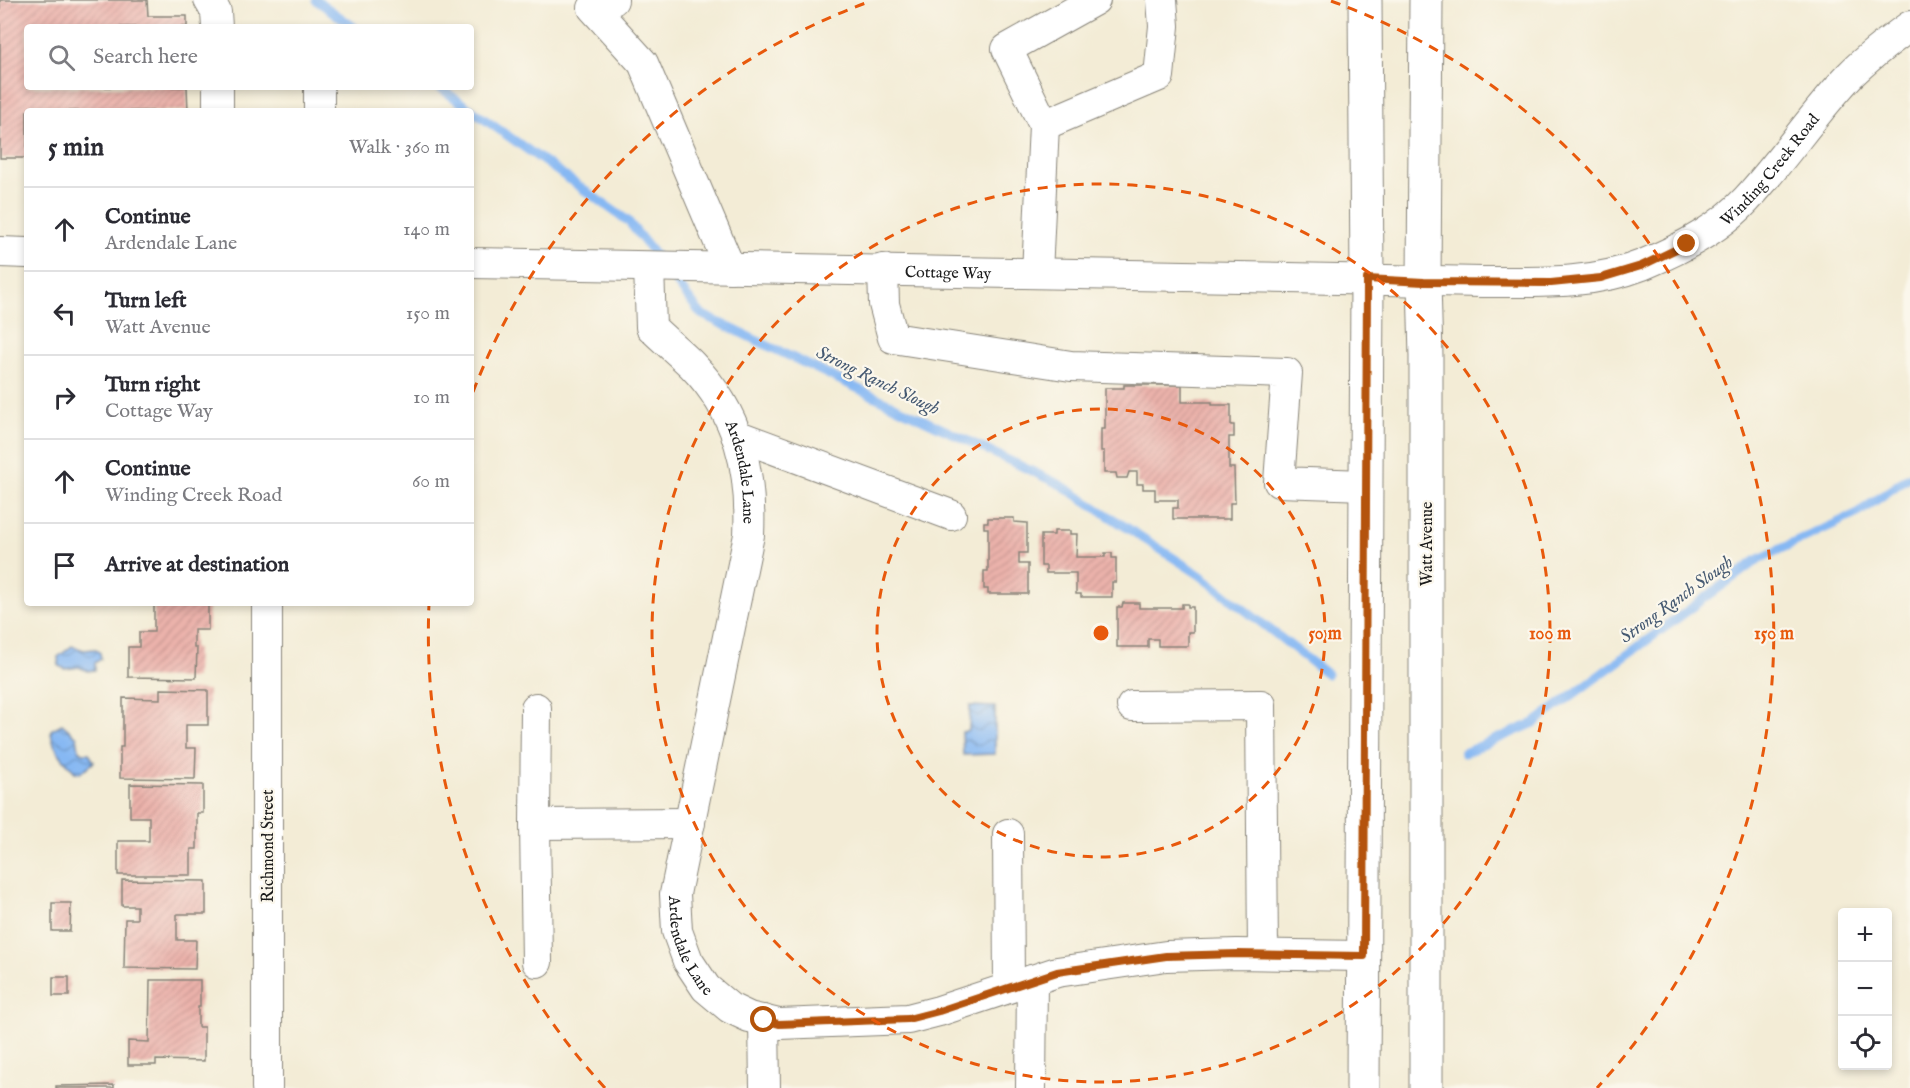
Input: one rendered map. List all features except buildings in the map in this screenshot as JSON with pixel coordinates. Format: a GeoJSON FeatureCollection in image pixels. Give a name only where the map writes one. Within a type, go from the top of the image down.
{"type":"FeatureCollection","features":[{"type":"Feature","properties":{"kind":"main road"},"geometry":{"type":"LineString","coordinates":[[1363,1088],[1367,279],[1365,0]]}},
{"type":"Feature","properties":{"kind":"main road","name":"Watt Avenue"},"geometry":{"type":"LineString","coordinates":[[1426,0],[1424,282],[1426,357],[1426,1088]]}},
{"type":"Feature","properties":{"kind":"street"},"geometry":{"type":"LineString","coordinates":[[209,0],[216,12],[217,24]]}},
{"type":"Feature","properties":{"kind":"street"},"geometry":{"type":"LineString","coordinates":[[613,0],[593,8],[643,63],[719,267]]}},
{"type":"Feature","properties":{"kind":"street"},"geometry":{"type":"LineString","coordinates":[[1036,273],[1044,125],[1007,49],[1095,0]]}},
{"type":"Feature","properties":{"kind":"street"},"geometry":{"type":"LineString","coordinates":[[1044,125],[1158,76],[1164,26],[1162,0]]}},
{"type":"Feature","properties":{"kind":"street","name":"Winding Creek Road"},"geometry":{"type":"LineString","coordinates":[[1424,282],[1551,283],[1601,278],[1641,266],[1687,244],[1745,201],[1852,73],[1886,43],[1910,26]]}},
{"type":"Feature","properties":{"kind":"street"},"geometry":{"type":"LineString","coordinates":[[218,90],[218,108]]}},
{"type":"Feature","properties":{"kind":"street"},"geometry":{"type":"LineString","coordinates":[[319,90],[319,108]]}},
{"type":"Feature","properties":{"kind":"street"},"geometry":{"type":"LineString","coordinates":[[0,252],[24,252]]}},
{"type":"Feature","properties":{"kind":"street","name":"Cottage Way"},"geometry":{"type":"LineString","coordinates":[[474,263],[883,269],[1424,282]]}},
{"type":"Feature","properties":{"kind":"street","name":"Ardendale Lane"},"geometry":{"type":"LineString","coordinates":[[649,267],[651,327],[693,367],[717,396],[736,435],[746,464],[750,501],[749,535],[675,894],[677,931],[688,961],[706,988],[730,1008],[749,1017],[779,1024],[908,1019],[1057,972],[1166,956],[1263,954],[1364,956]]}},
{"type":"Feature","properties":{"kind":"street"},"geometry":{"type":"LineString","coordinates":[[883,269],[884,304],[893,338],[1071,366],[1287,373],[1279,482],[1365,485]]}},
{"type":"Feature","properties":{"kind":"street"},"geometry":{"type":"LineString","coordinates":[[736,435],[951,515]]}},
{"type":"Feature","properties":{"kind":"street","name":"Richmond Street"},"geometry":{"type":"LineString","coordinates":[[267,606],[267,1088]]}},
{"type":"Feature","properties":{"kind":"street"},"geometry":{"type":"LineString","coordinates":[[1132,706],[1261,705],[1263,954]]}},
{"type":"Feature","properties":{"kind":"street"},"geometry":{"type":"LineString","coordinates":[[536,708],[537,962]]}},
{"type":"Feature","properties":{"kind":"street"},"geometry":{"type":"LineString","coordinates":[[535,824],[690,823]]}},
{"type":"Feature","properties":{"kind":"street"},"geometry":{"type":"LineString","coordinates":[[1008,834],[1031,1088]]}},
{"type":"Feature","properties":{"kind":"street"},"geometry":{"type":"LineString","coordinates":[[764,1020],[765,1088]]}},
{"type":"Feature","properties":{"kind":"water"},"geometry":{"type":"Polygon","coordinates":[[[72,646],[84,650],[96,649],[100,653],[101,659],[95,663],[95,670],[87,671],[79,667],[65,669],[59,666],[58,657],[72,646]]]}},
{"type":"Feature","properties":{"kind":"water"},"geometry":{"type":"Polygon","coordinates":[[[970,706],[995,707],[995,754],[963,755],[962,732],[969,731],[970,706]]]}},
{"type":"Feature","properties":{"kind":"water"},"geometry":{"type":"Polygon","coordinates":[[[62,724],[77,737],[79,750],[89,753],[94,762],[80,773],[75,772],[67,763],[53,742],[51,730],[62,724]]]}},
{"type":"Feature","properties":{"kind":"waterway","name":"Strong Ranch Slough"},"geometry":{"type":"LineString","coordinates":[[316,0],[350,24]]}},
{"type":"Feature","properties":{"kind":"waterway","name":"Strong Ranch Slough"},"geometry":{"type":"LineString","coordinates":[[443,90],[469,108]]}},
{"type":"Feature","properties":{"kind":"waterway","name":"Strong Ranch Slough"},"geometry":{"type":"LineString","coordinates":[[474,112],[628,221],[658,259]]}},
{"type":"Feature","properties":{"kind":"waterway","name":"Strong Ranch Slough"},"geometry":{"type":"LineString","coordinates":[[669,273],[701,314],[1061,485],[1200,575],[1327,674]]}},
{"type":"Feature","properties":{"kind":"waterway","name":"Strong Ranch Slough"},"geometry":{"type":"LineString","coordinates":[[1464,753],[1534,723],[1757,560],[1858,513],[1910,476]]}},
{"type":"Feature","properties":{"kind":"route"},"geometry":{"type":"LineString","coordinates":[[764,1020],[779,1024],[908,1019],[1057,972],[1166,956],[1237,954],[1364,956],[1367,279],[1551,283],[1601,278],[1641,266],[1687,244]]}}]}
